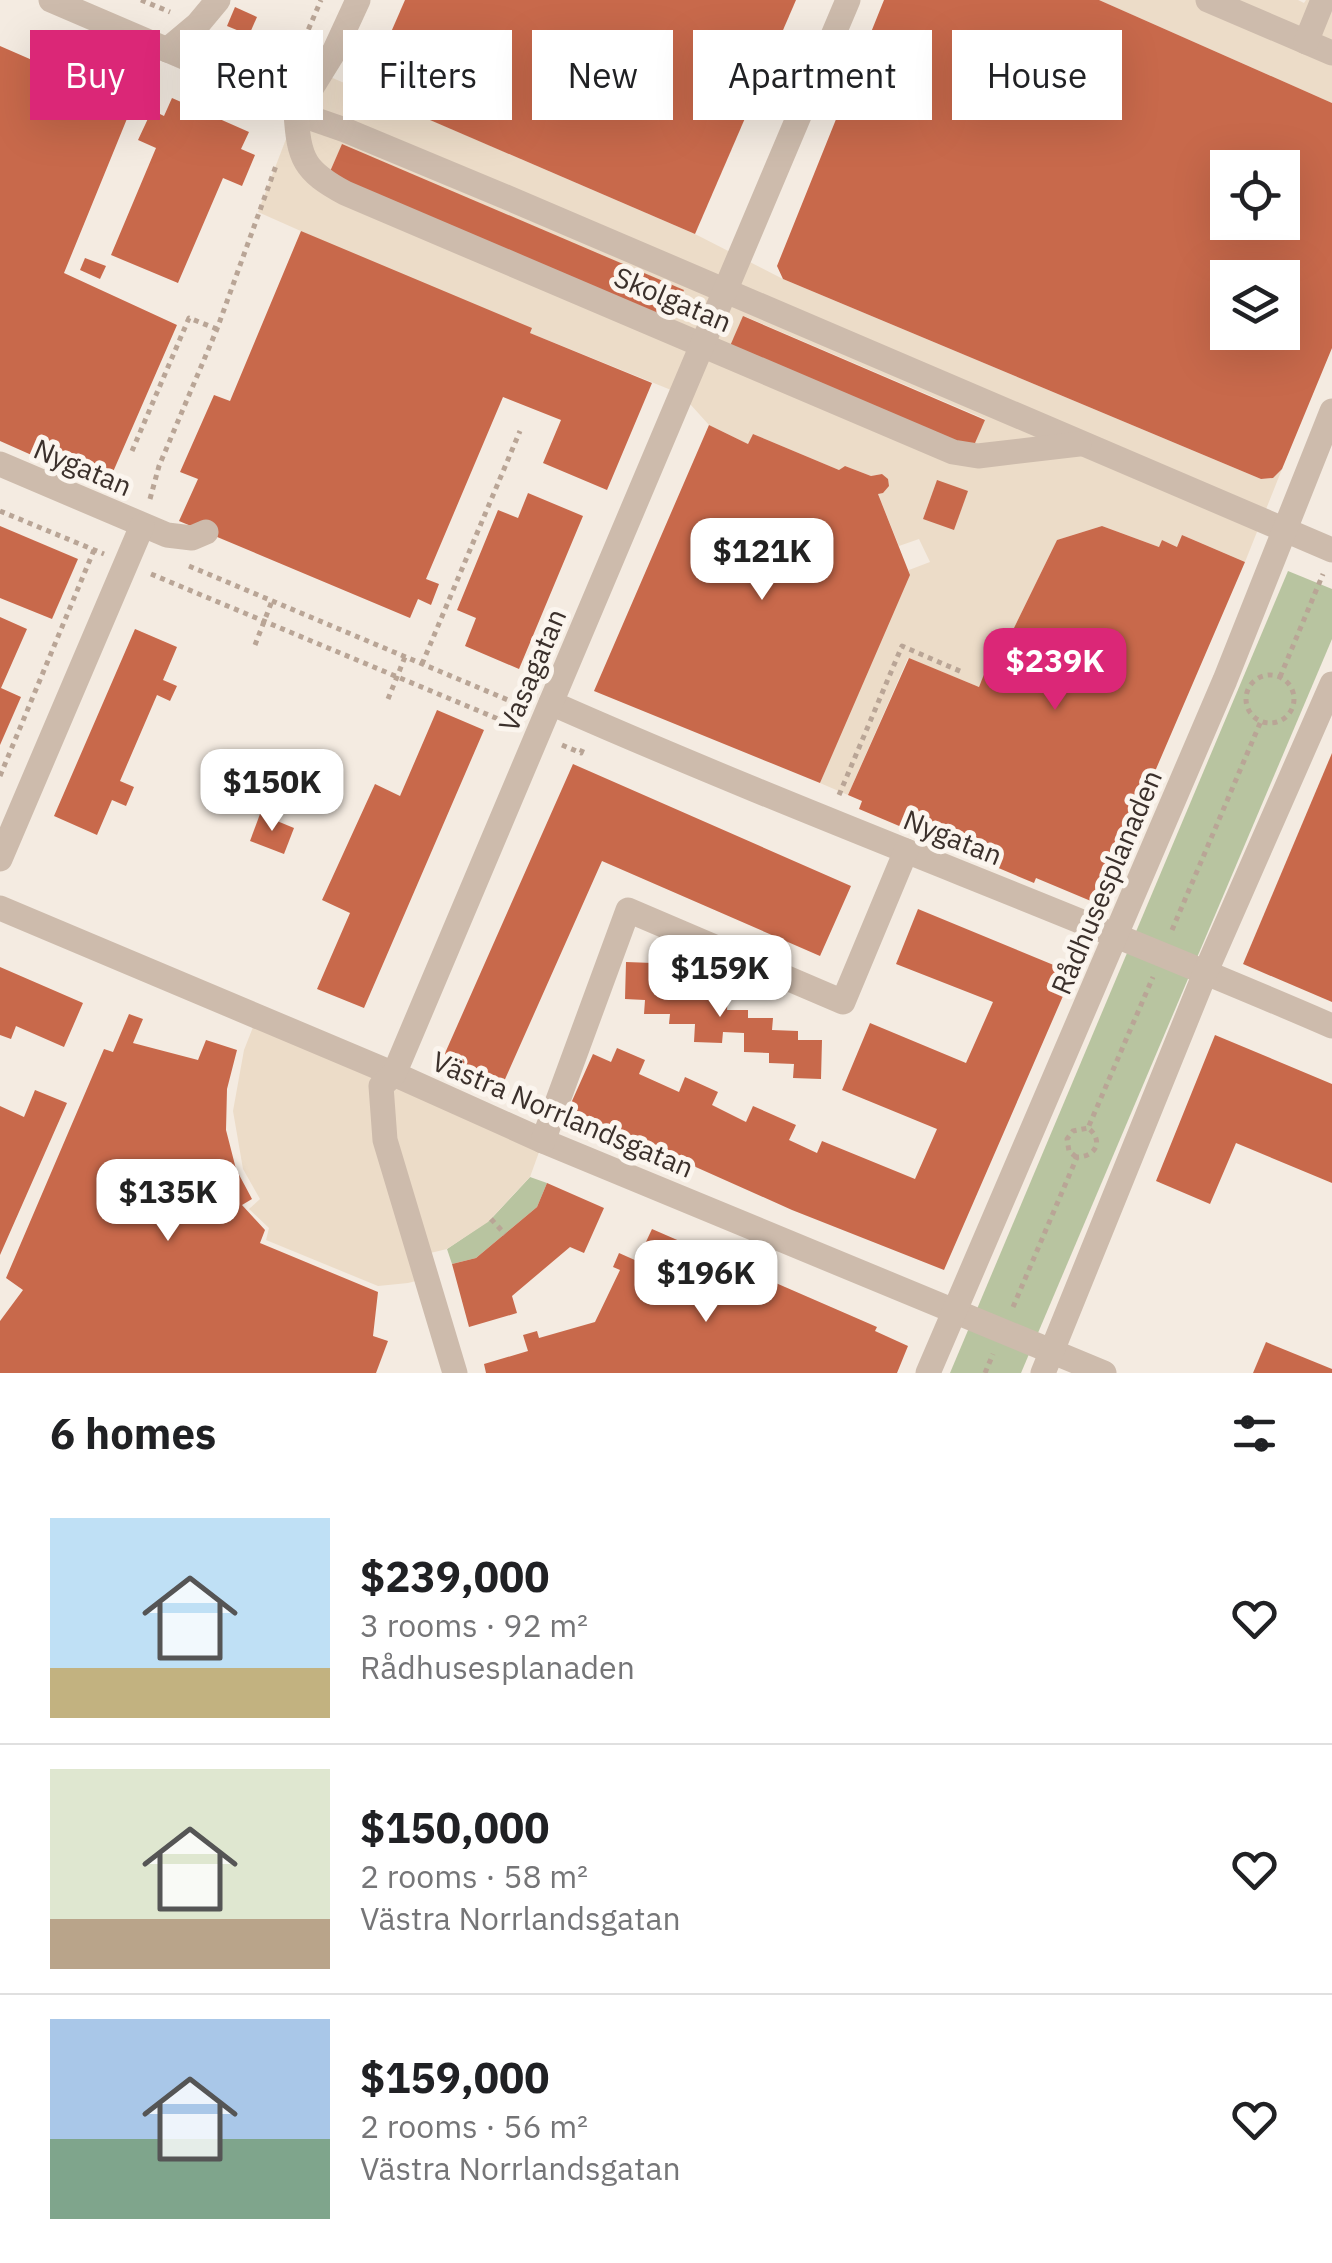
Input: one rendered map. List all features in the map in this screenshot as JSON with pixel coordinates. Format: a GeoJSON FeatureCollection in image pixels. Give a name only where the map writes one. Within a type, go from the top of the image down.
{"type":"FeatureCollection","features":[{"type":"Feature","properties":{"kind":"street","name":"Skolgatan"},"geometry":{"type":"LineString","coordinates":[[51,0],[180,56]]}},
{"type":"Feature","properties":{"kind":"street"},"geometry":{"type":"LineString","coordinates":[[167,50],[198,24],[218,0]]}},
{"type":"Feature","properties":{"kind":"street"},"geometry":{"type":"LineString","coordinates":[[323,69],[358,0]]}},
{"type":"Feature","properties":{"kind":"street","name":"Vasagatan"},"geometry":{"type":"LineString","coordinates":[[455,1373],[385,1140],[381,1086],[394,1074],[848,0]]}},
{"type":"Feature","properties":{"kind":"street"},"geometry":{"type":"LineString","coordinates":[[1208,0],[1332,54]]}},
{"type":"Feature","properties":{"kind":"street"},"geometry":{"type":"LineString","coordinates":[[1306,42],[1323,0]]}},
{"type":"Feature","properties":{"kind":"street","name":"Skolgatan"},"geometry":{"type":"LineString","coordinates":[[297,120],[302,161],[324,182],[953,452],[978,456],[1080,444]]}},
{"type":"Feature","properties":{"kind":"street","name":"Skolgatan"},"geometry":{"type":"LineString","coordinates":[[316,120],[1332,550]]}},
{"type":"Feature","properties":{"kind":"street","name":"Rådhusesplanaden"},"geometry":{"type":"LineString","coordinates":[[928,1373],[1225,680],[1332,411]]}},
{"type":"Feature","properties":{"kind":"street","name":"Nygatan"},"geometry":{"type":"LineString","coordinates":[[0,464],[134,544],[167,535],[192,538],[206,532]]}},
{"type":"Feature","properties":{"kind":"street"},"geometry":{"type":"LineString","coordinates":[[0,860],[134,544]]}},
{"type":"Feature","properties":{"kind":"street"},"geometry":{"type":"LineString","coordinates":[[1047,1362],[1206,972],[1332,684]]}},
{"type":"Feature","properties":{"kind":"street","name":"Nygatan"},"geometry":{"type":"LineString","coordinates":[[545,718],[906,850],[1332,1026]]}},
{"type":"Feature","properties":{"kind":"street"},"geometry":{"type":"LineString","coordinates":[[543,1141],[628,910],[843,1002],[906,850]]}},
{"type":"Feature","properties":{"kind":"street","name":"Västra Norrlandsgatan"},"geometry":{"type":"LineString","coordinates":[[0,908],[543,1141],[1003,1330],[1047,1362],[1104,1373]]}},
{"type":"Feature","properties":{"kind":"path"},"geometry":{"type":"LineString","coordinates":[[308,30],[321,0]]}},
{"type":"Feature","properties":{"kind":"path"},"geometry":{"type":"LineString","coordinates":[[134,544],[159,466],[217,329],[277,163]]}},
{"type":"Feature","properties":{"kind":"path"},"geometry":{"type":"LineString","coordinates":[[132,451],[189,318],[217,329]]}},
{"type":"Feature","properties":{"kind":"path"},"geometry":{"type":"LineString","coordinates":[[422,664],[520,432]]}},
{"type":"Feature","properties":{"kind":"path"},"geometry":{"type":"LineString","coordinates":[[0,511],[94,550],[134,544],[545,718]]}},
{"type":"Feature","properties":{"kind":"path"},"geometry":{"type":"LineString","coordinates":[[134,544],[264,623],[397,678],[545,718]]}},
{"type":"Feature","properties":{"kind":"path"},"geometry":{"type":"LineString","coordinates":[[0,776],[94,550]]}},
{"type":"Feature","properties":{"kind":"path"},"geometry":{"type":"LineString","coordinates":[[1280,677],[1319,584]]}},
{"type":"Feature","properties":{"kind":"path"},"geometry":{"type":"LineString","coordinates":[[255,645],[272,601]]}},
{"type":"Feature","properties":{"kind":"path"},"geometry":{"type":"LineString","coordinates":[[828,821],[902,646],[962,672]]}},
{"type":"Feature","properties":{"kind":"path"},"geometry":{"type":"LineString","coordinates":[[388,699],[406,657]]}},
{"type":"Feature","properties":{"kind":"path"},"geometry":{"type":"LineString","coordinates":[[1262,677],[1280,677],[1292,690],[1292,708],[1279,721],[1261,721],[1248,708],[1248,690],[1262,677]]}},
{"type":"Feature","properties":{"kind":"path"},"geometry":{"type":"LineString","coordinates":[[1088,1128],[1261,721]]}},
{"type":"Feature","properties":{"kind":"path"},"geometry":{"type":"LineString","coordinates":[[1088,1128],[1097,1142],[1094,1151],[1077,1157],[1069,1152],[1067,1139],[1072,1130],[1088,1128]]}},
{"type":"Feature","properties":{"kind":"path"},"geometry":{"type":"LineString","coordinates":[[985,1373],[1077,1157]]}},
{"type":"Feature","properties":{"kind":"path"},"geometry":{"type":"LineString","coordinates":[[491,1219],[505,1234]]}},
{"type":"Feature","properties":{"kind":"green space"},"geometry":{"type":"Polygon","coordinates":[[[1288,571],[1332,589],[1332,639],[1021,1373],[950,1373],[1288,571]]]}},
{"type":"Feature","properties":{"kind":"green space"},"geometry":{"type":"Polygon","coordinates":[[[530,1177],[547,1183],[537,1207],[476,1258],[452,1264],[447,1249],[491,1219],[530,1177]]]}},
{"type":"Feature","properties":{"kind":"shaded area"},"geometry":{"type":"Polygon","coordinates":[[[1099,0],[1332,0],[1332,103],[1099,0]]]}},
{"type":"Feature","properties":{"kind":"shaded area"},"geometry":{"type":"Polygon","coordinates":[[[323,74],[343,82],[343,120],[430,120],[695,234],[783,279],[1261,479],[1273,478],[1282,469],[1245,562],[1182,535],[1177,547],[1162,540],[1159,547],[1102,526],[1057,540],[1012,632],[999,636],[979,687],[908,658],[848,795],[820,783],[909,570],[930,562],[919,539],[899,546],[878,494],[888,487],[882,474],[871,476],[845,466],[839,470],[753,434],[748,444],[709,425],[681,394],[530,333],[258,212],[293,120],[323,120],[323,74]],[[342,145],[328,175],[670,322],[683,291],[342,145]],[[744,316],[972,449],[985,419],[744,316]]]}},
{"type":"Feature","properties":{"kind":"shaded area"},"geometry":{"type":"Polygon","coordinates":[[[257,1017],[543,1141],[530,1177],[488,1222],[447,1249],[422,1255],[428,1278],[408,1283],[378,1286],[266,1240],[269,1228],[249,1209],[260,1199],[243,1169],[233,1111],[244,1050],[257,1017]]]}},
{"type":"Feature","properties":{"kind":"building"},"geometry":{"type":"Polygon","coordinates":[[[405,0],[796,0],[783,30],[693,30],[693,120],[744,120],[695,234],[430,120],[512,120],[512,30],[392,30],[405,0]]]}},
{"type":"Feature","properties":{"kind":"building"},"geometry":{"type":"Polygon","coordinates":[[[884,0],[1099,0],[1332,103],[1332,348],[1282,469],[1273,478],[1261,479],[783,279],[777,266],[836,120],[932,120],[932,30],[872,30],[884,0]]]}},
{"type":"Feature","properties":{"kind":"building"},"geometry":{"type":"Polygon","coordinates":[[[235,7],[257,17],[251,30],[227,26],[235,7]]]}},
{"type":"Feature","properties":{"kind":"building"},"geometry":{"type":"Polygon","coordinates":[[[0,46],[30,59],[30,120],[126,120],[64,273],[177,325],[106,488],[0,441],[0,46]]]}},
{"type":"Feature","properties":{"kind":"building"},"geometry":{"type":"Polygon","coordinates":[[[172,98],[180,102],[180,120],[222,120],[249,132],[241,149],[255,155],[242,186],[223,178],[178,283],[111,255],[156,148],[138,140],[147,120],[164,116],[172,98]]]}},
{"type":"Feature","properties":{"kind":"building"},"geometry":{"type":"Polygon","coordinates":[[[342,144],[684,290],[670,322],[328,176],[342,144]]]}},
{"type":"Feature","properties":{"kind":"building"},"geometry":{"type":"Polygon","coordinates":[[[301,231],[652,383],[607,490],[543,463],[561,420],[503,397],[426,579],[439,584],[431,605],[418,599],[410,618],[179,521],[198,479],[180,472],[214,395],[230,401],[301,231]]]}},
{"type":"Feature","properties":{"kind":"building"},"geometry":{"type":"Polygon","coordinates":[[[85,258],[106,266],[100,279],[80,270],[85,258]]]}},
{"type":"Feature","properties":{"kind":"building"},"geometry":{"type":"Polygon","coordinates":[[[743,316],[985,420],[972,450],[730,346],[743,316]]]}},
{"type":"Feature","properties":{"kind":"building"},"geometry":{"type":"Polygon","coordinates":[[[709,425],[748,444],[753,434],[839,470],[845,466],[871,476],[882,474],[888,479],[889,486],[878,494],[910,575],[820,783],[594,691],[709,425]]]}},
{"type":"Feature","properties":{"kind":"building"},"geometry":{"type":"Polygon","coordinates":[[[937,480],[968,491],[954,530],[923,519],[937,480]]]}},
{"type":"Feature","properties":{"kind":"building"},"geometry":{"type":"Polygon","coordinates":[[[528,493],[583,516],[519,669],[465,646],[476,618],[457,610],[498,510],[518,518],[528,493]]]}},
{"type":"Feature","properties":{"kind":"building"},"geometry":{"type":"Polygon","coordinates":[[[0,526],[78,559],[52,619],[0,598],[0,526]]]}},
{"type":"Feature","properties":{"kind":"building"},"geometry":{"type":"Polygon","coordinates":[[[1102,526],[1159,547],[1162,540],[1177,547],[1182,535],[1245,562],[1098,904],[1036,878],[1034,883],[859,809],[862,801],[848,795],[909,658],[979,687],[999,636],[1012,632],[1057,540],[1102,526]]]}},
{"type":"Feature","properties":{"kind":"building"},"geometry":{"type":"Polygon","coordinates":[[[0,617],[27,629],[1,688],[21,697],[0,745],[0,617]]]}},
{"type":"Feature","properties":{"kind":"building"},"geometry":{"type":"Polygon","coordinates":[[[135,629],[177,647],[163,680],[177,686],[170,701],[157,695],[120,781],[134,787],[126,806],[112,800],[97,835],[54,816],[135,629]]]}},
{"type":"Feature","properties":{"kind":"building"},"geometry":{"type":"Polygon","coordinates":[[[437,710],[484,730],[364,1008],[317,989],[350,913],[322,900],[375,784],[400,796],[437,710]]]}},
{"type":"Feature","properties":{"kind":"building"},"geometry":{"type":"Polygon","coordinates":[[[1332,753],[1332,1002],[1243,964],[1332,753]]]}},
{"type":"Feature","properties":{"kind":"building"},"geometry":{"type":"Polygon","coordinates":[[[573,764],[851,886],[820,956],[602,861],[502,1086],[442,1060],[573,764]]]}},
{"type":"Feature","properties":{"kind":"building"},"geometry":{"type":"Polygon","coordinates":[[[260,814],[294,828],[284,854],[250,841],[260,814]]]}},
{"type":"Feature","properties":{"kind":"building"},"geometry":{"type":"Polygon","coordinates":[[[918,909],[1073,973],[944,1270],[792,1210],[568,1110],[593,1054],[611,1062],[617,1048],[645,1060],[639,1074],[679,1092],[685,1077],[718,1092],[712,1105],[746,1122],[753,1106],[796,1125],[789,1140],[817,1153],[822,1141],[915,1179],[937,1129],[842,1090],[870,1023],[966,1063],[993,1002],[896,964],[918,909]]]}},
{"type":"Feature","properties":{"kind":"building"},"geometry":{"type":"Polygon","coordinates":[[[626,962],[653,963],[652,973],[675,974],[675,986],[701,987],[701,994],[728,994],[727,1010],[748,1010],[748,1018],[773,1018],[772,1030],[798,1031],[798,1040],[822,1040],[821,1079],[793,1078],[794,1064],[769,1063],[769,1053],[744,1052],[744,1033],[723,1032],[722,1043],[694,1042],[695,1024],[669,1024],[670,1014],[644,1014],[645,1000],[625,999],[626,962]]]}},
{"type":"Feature","properties":{"kind":"building"},"geometry":{"type":"Polygon","coordinates":[[[0,967],[83,1003],[64,1047],[16,1026],[11,1039],[0,1035],[0,967]]]}},
{"type":"Feature","properties":{"kind":"building"},"geometry":{"type":"Polygon","coordinates":[[[129,1014],[143,1019],[133,1043],[198,1060],[206,1040],[237,1050],[227,1089],[226,1130],[236,1169],[252,1199],[242,1205],[265,1230],[260,1243],[378,1292],[373,1336],[388,1341],[376,1373],[0,1373],[0,1321],[23,1290],[6,1278],[104,1049],[113,1052],[129,1014]]]}},
{"type":"Feature","properties":{"kind":"building"},"geometry":{"type":"Polygon","coordinates":[[[1215,1035],[1332,1084],[1332,1183],[1236,1143],[1210,1204],[1156,1181],[1215,1035]]]}},
{"type":"Feature","properties":{"kind":"building"},"geometry":{"type":"Polygon","coordinates":[[[35,1090],[67,1103],[0,1255],[0,1106],[24,1117],[35,1090]]]}},
{"type":"Feature","properties":{"kind":"building"},"geometry":{"type":"Polygon","coordinates":[[[547,1183],[604,1208],[584,1253],[570,1247],[512,1296],[517,1313],[469,1327],[452,1264],[476,1258],[537,1207],[547,1183]]]}},
{"type":"Feature","properties":{"kind":"building"},"geometry":{"type":"Polygon","coordinates":[[[652,1229],[877,1327],[875,1331],[908,1346],[897,1373],[486,1373],[484,1364],[528,1351],[523,1335],[537,1331],[539,1338],[595,1322],[620,1270],[613,1267],[619,1253],[637,1261],[652,1229]]]}},
{"type":"Feature","properties":{"kind":"building"},"geometry":{"type":"Polygon","coordinates":[[[1266,1342],[1332,1369],[1332,1373],[1253,1373],[1266,1342]]]}}]}
